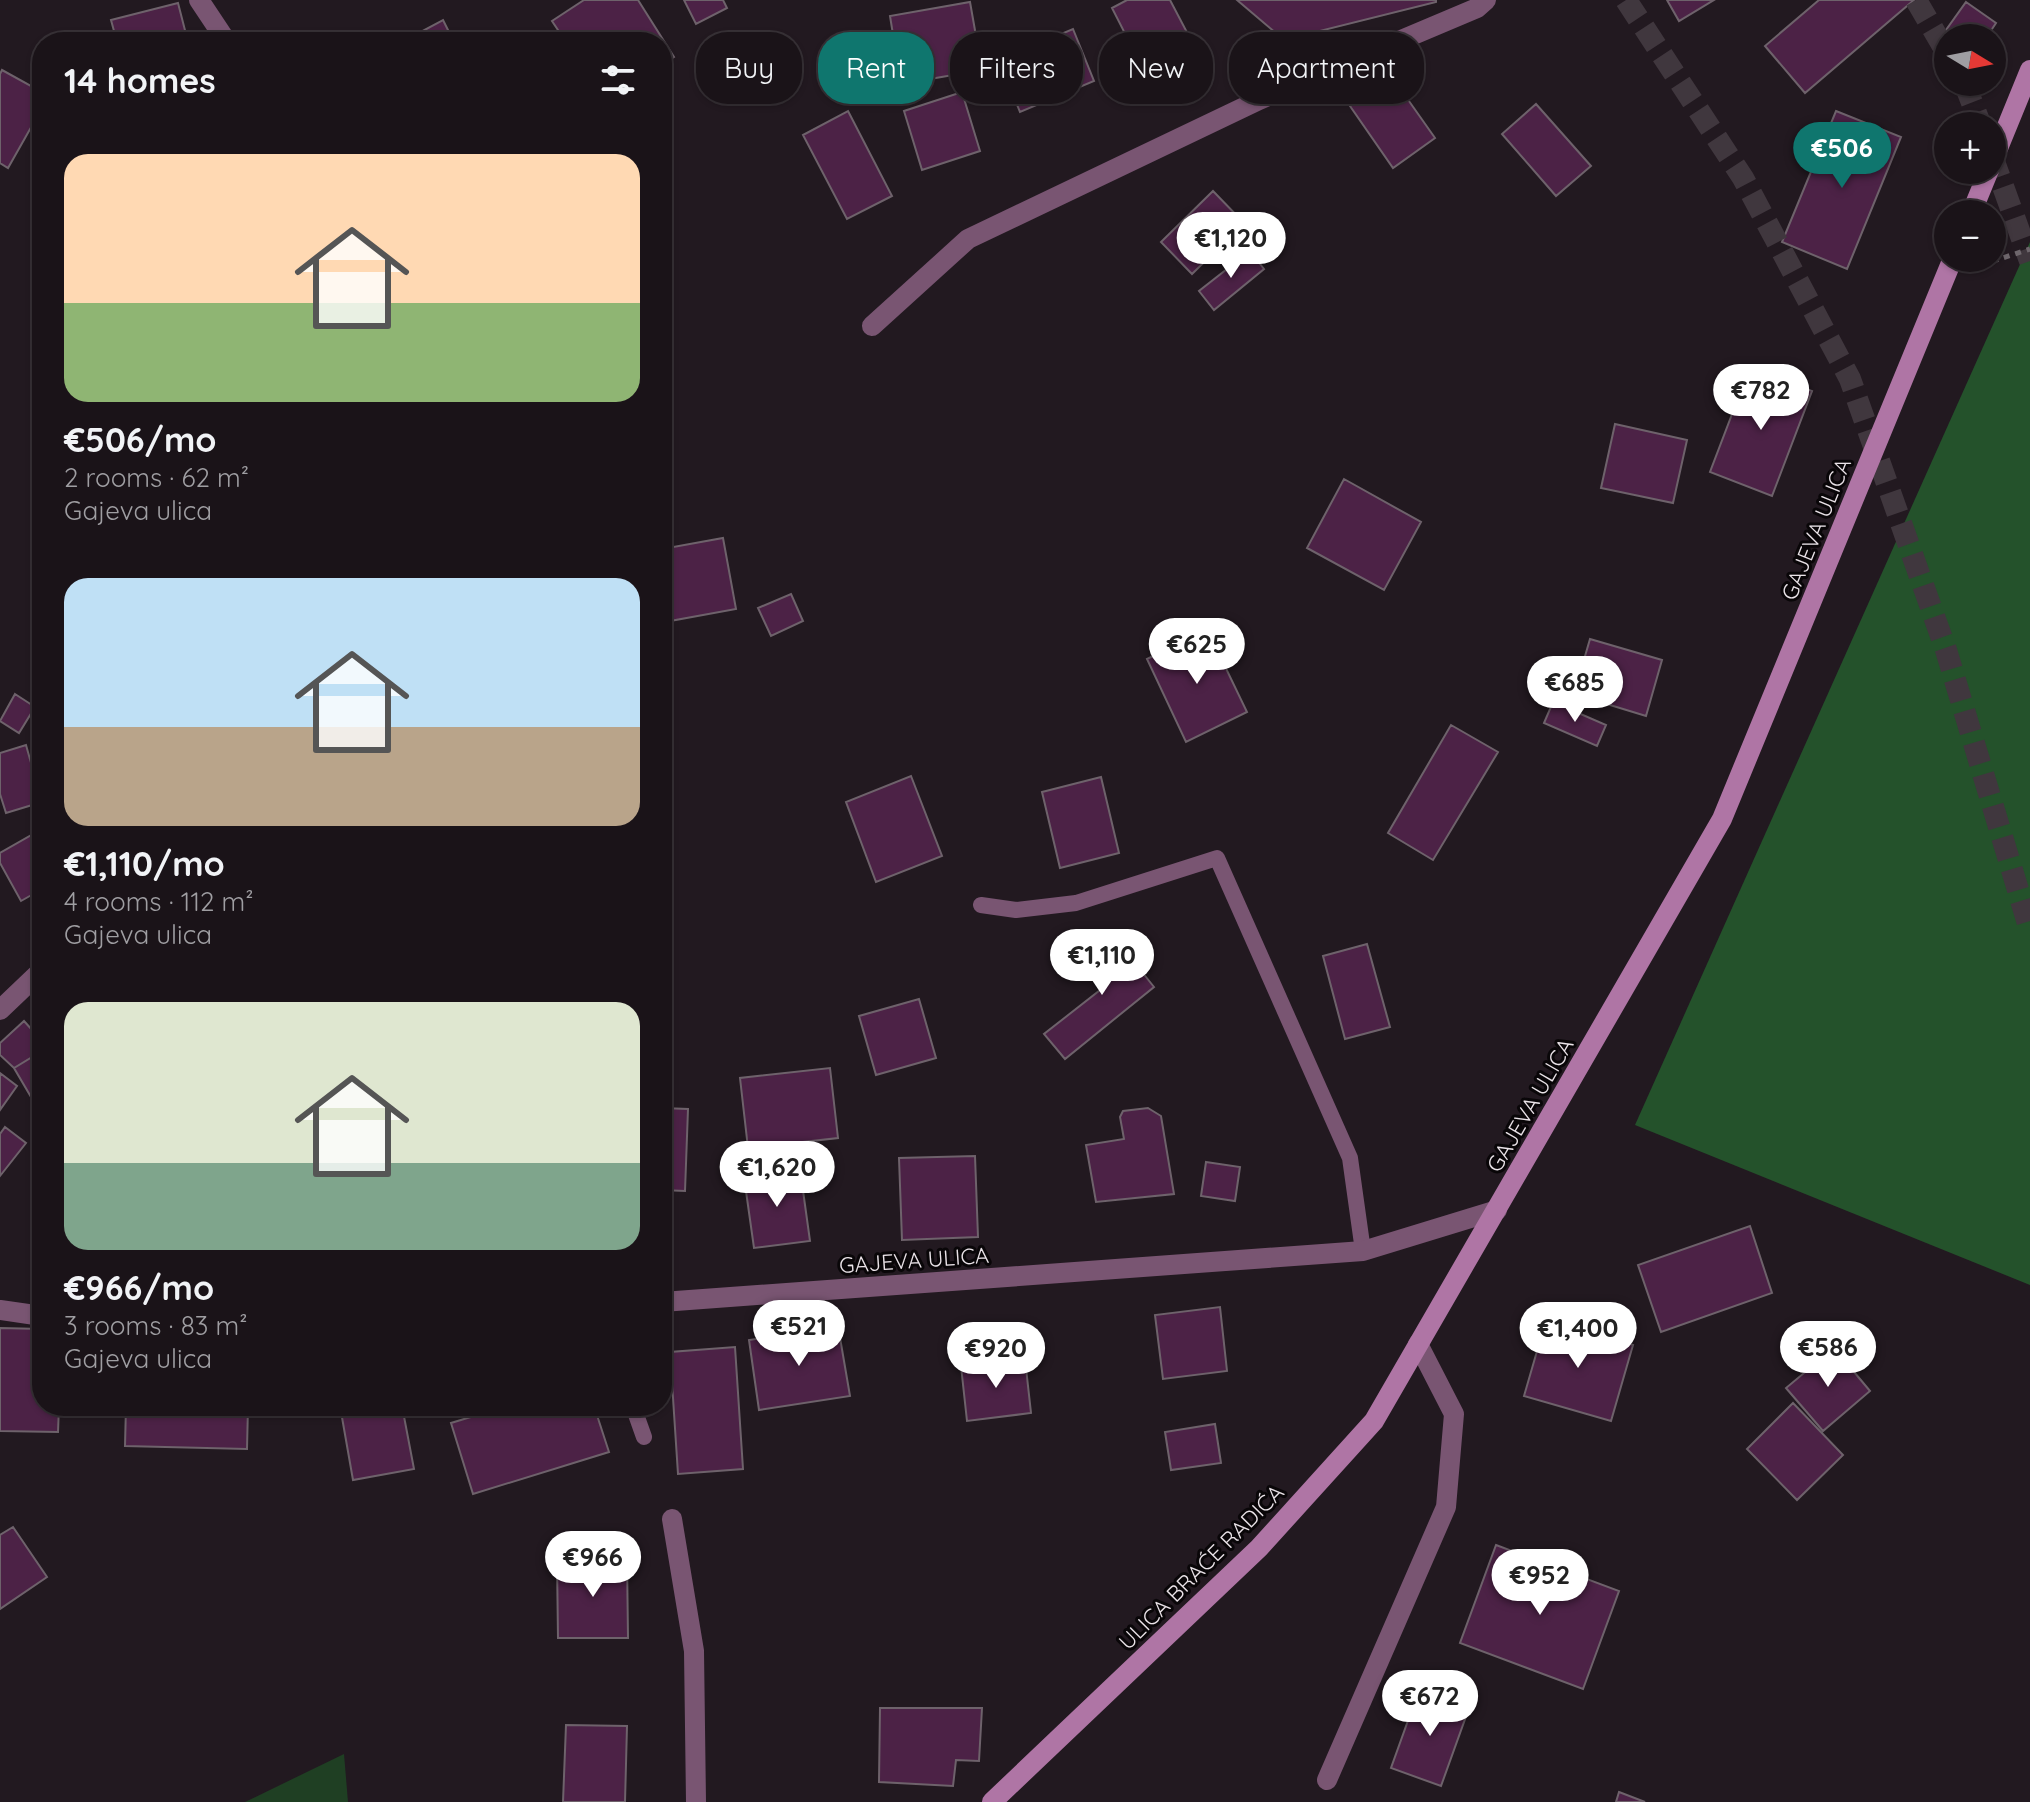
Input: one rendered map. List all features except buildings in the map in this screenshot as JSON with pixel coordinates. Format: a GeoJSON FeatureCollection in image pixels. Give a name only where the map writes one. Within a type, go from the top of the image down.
{"type":"FeatureCollection","features":[{"type":"Feature","properties":{"kind":"main road"},"geometry":{"type":"LineString","coordinates":[[2006,129],[2030,70]]}},
{"type":"Feature","properties":{"kind":"main road","name":"GAJEVA ULICA"},"geometry":{"type":"LineString","coordinates":[[1497,1210],[1722,819],[1947,272]]}},
{"type":"Feature","properties":{"kind":"main road","name":"ULICA BRAĆE RADIĆA"},"geometry":{"type":"LineString","coordinates":[[992,1802],[1259,1548],[1374,1421],[1497,1210]]}},
{"type":"Feature","properties":{"kind":"street"},"geometry":{"type":"LineString","coordinates":[[199,0],[220,32]]}},
{"type":"Feature","properties":{"kind":"street"},"geometry":{"type":"LineString","coordinates":[[872,326],[968,239],[1259,100],[1477,8],[1486,0]]}},
{"type":"Feature","properties":{"kind":"street"},"geometry":{"type":"LineString","coordinates":[[0,1010],[32,980]]}},
{"type":"Feature","properties":{"kind":"street","name":"GAJEVA ULICA"},"geometry":{"type":"LineString","coordinates":[[672,1301],[1363,1251],[1497,1210]]}},
{"type":"Feature","properties":{"kind":"street"},"geometry":{"type":"LineString","coordinates":[[0,1310],[32,1315]]}},
{"type":"Feature","properties":{"kind":"street"},"geometry":{"type":"LineString","coordinates":[[1327,1780],[1446,1507],[1454,1414],[1418,1344]]}},
{"type":"Feature","properties":{"kind":"street"},"geometry":{"type":"LineString","coordinates":[[672,1519],[694,1651],[696,1802]]}},
{"type":"Feature","properties":{"kind":"lane"},"geometry":{"type":"LineString","coordinates":[[981,905],[1016,910],[1076,903],[1217,858],[1350,1158],[1363,1251]]}},
{"type":"Feature","properties":{"kind":"lane"},"geometry":{"type":"LineString","coordinates":[[637,1416],[644,1437]]}},
{"type":"Feature","properties":{"kind":"path"},"geometry":{"type":"LineString","coordinates":[[2006,254],[2030,249]]}},
{"type":"Feature","properties":{"kind":"green space"},"geometry":{"type":"Polygon","coordinates":[[[2030,242],[2030,1285],[1635,1125],[2030,242]]]}},
{"type":"Feature","properties":{"kind":"green space"},"geometry":{"type":"Polygon","coordinates":[[[344,1754],[348,1802],[245,1802],[344,1754]]]}},
{"type":"Feature","properties":{"kind":"tunnel"},"geometry":{"type":"LineString","coordinates":[[1626,0],[1743,178],[1850,379],[1946,650],[2030,930]]}},
{"type":"Feature","properties":{"kind":"tunnel"},"geometry":{"type":"LineString","coordinates":[[1916,0],[1934,31]]}},
{"type":"Feature","properties":{"kind":"tunnel"},"geometry":{"type":"LineString","coordinates":[[1969,96],[1976,112]]}},
{"type":"Feature","properties":{"kind":"tunnel"},"geometry":{"type":"LineString","coordinates":[[2002,184],[2030,261]]}}]}
